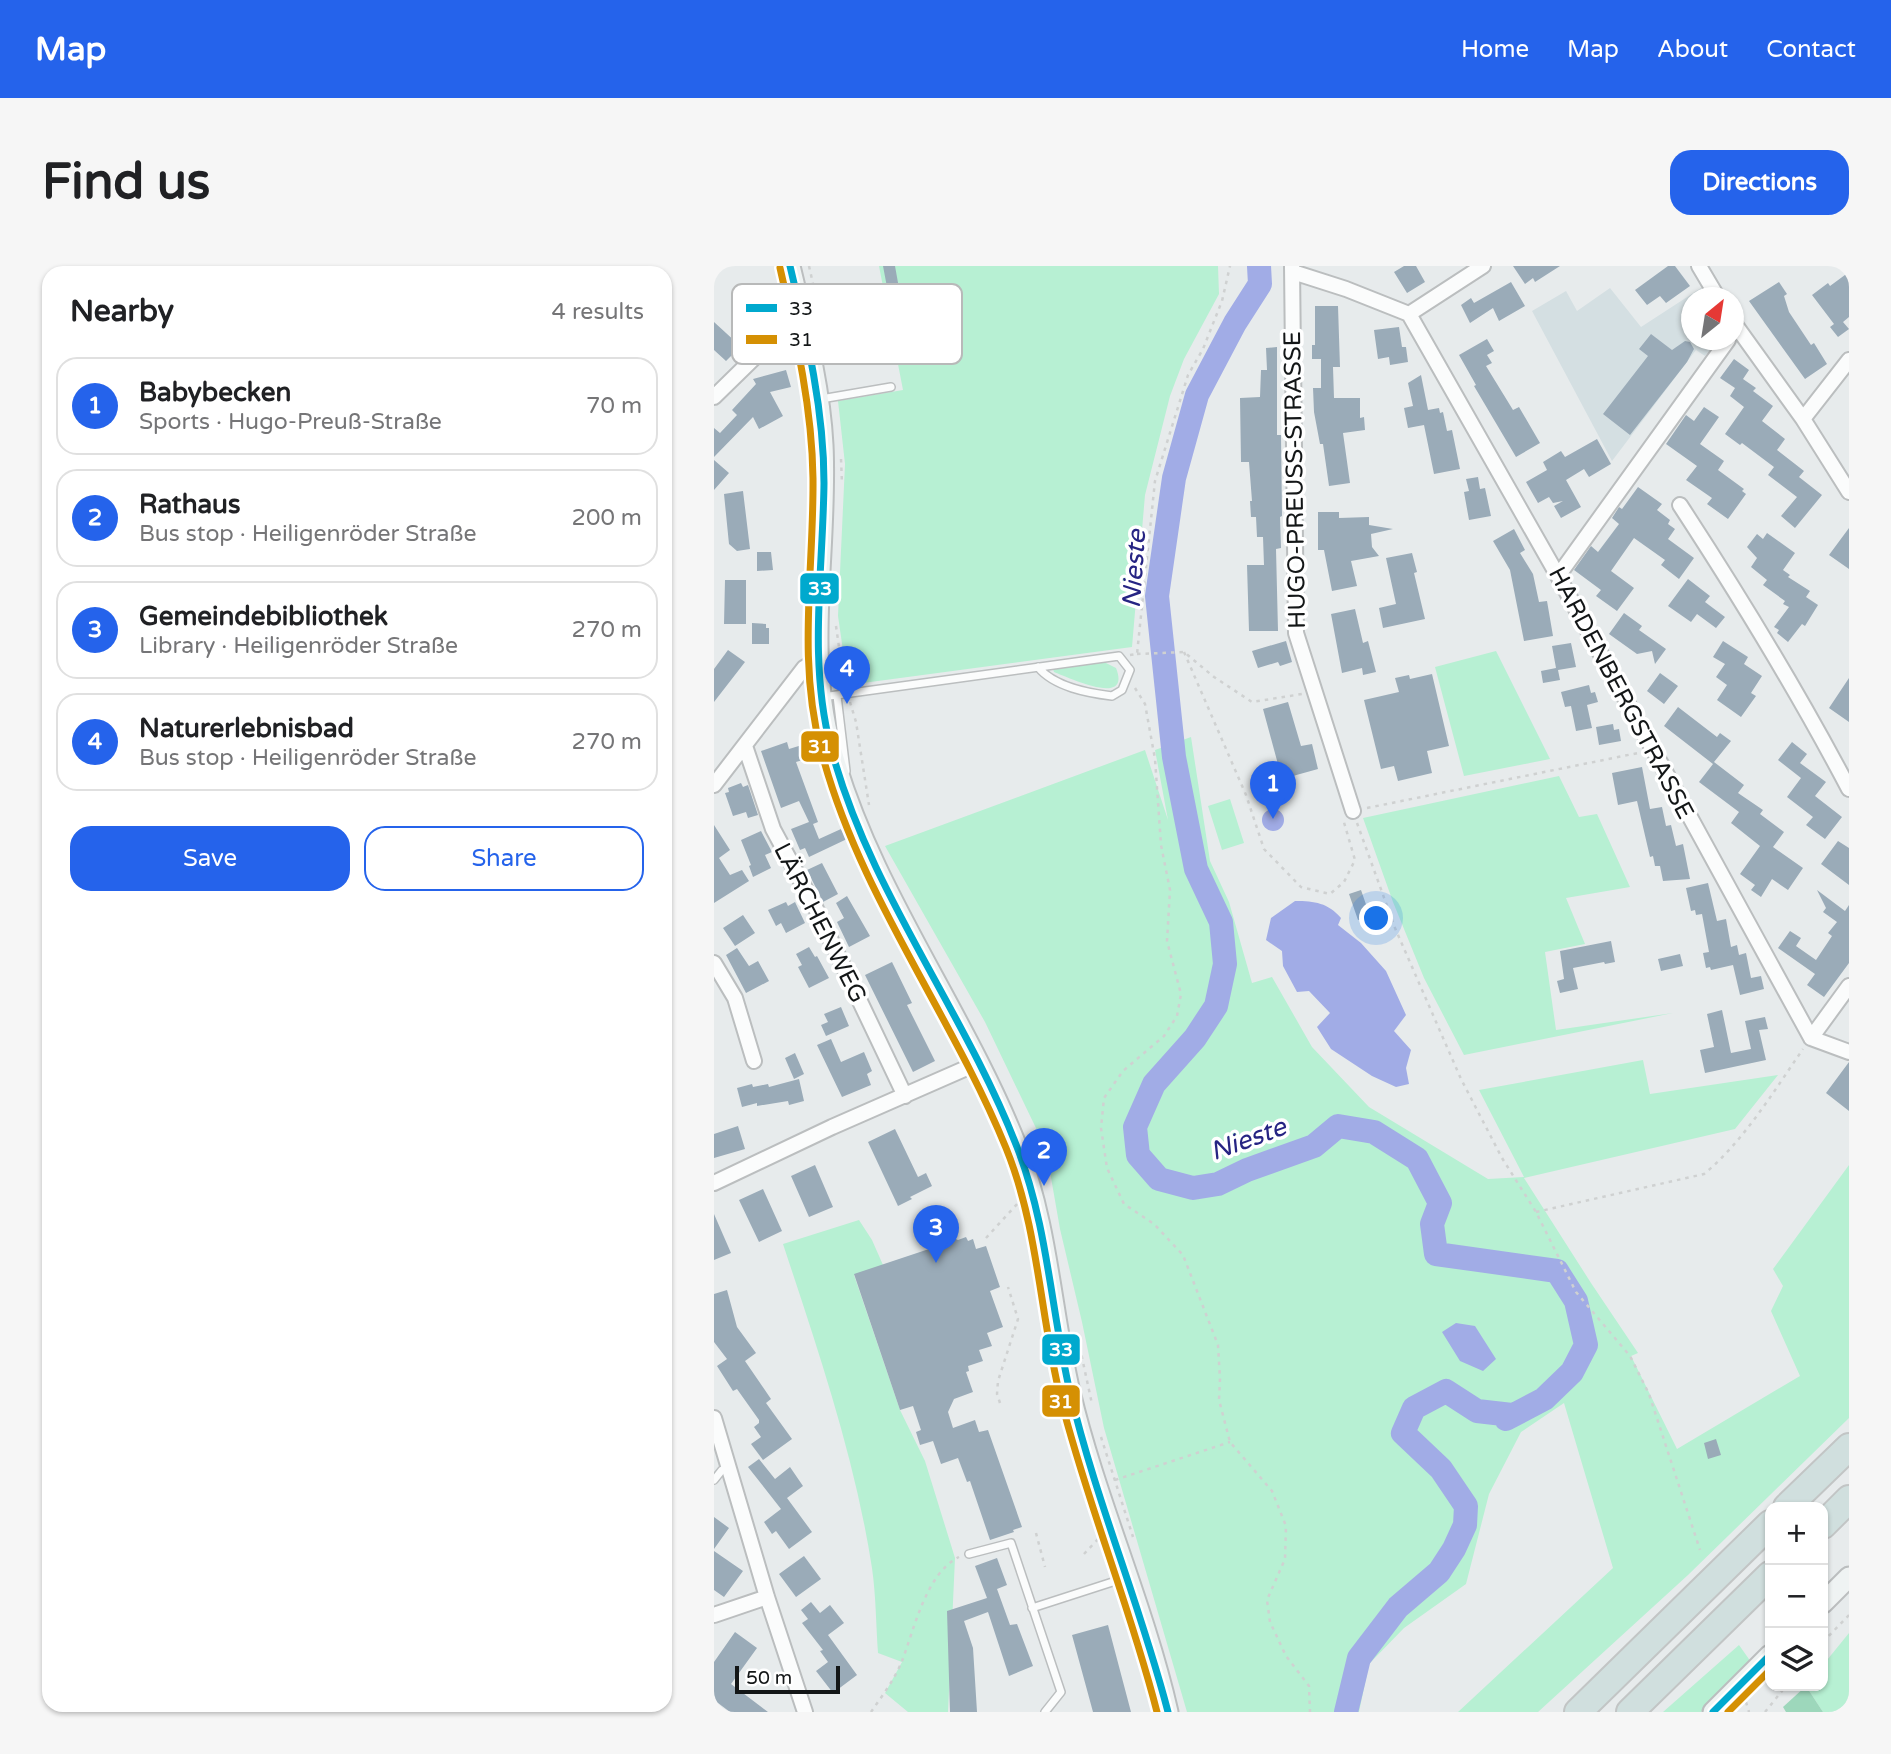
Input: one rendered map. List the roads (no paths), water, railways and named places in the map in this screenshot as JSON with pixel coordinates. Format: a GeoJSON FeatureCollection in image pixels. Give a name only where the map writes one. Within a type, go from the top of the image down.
{"type":"FeatureCollection","features":[{"type":"Feature","properties":{"kind":"highway"},"geometry":{"type":"LineString","coordinates":[[1792,1502],[1849,1447]]}},
{"type":"Feature","properties":{"kind":"highway"},"geometry":{"type":"LineString","coordinates":[[1828,1520],[1849,1499]]}},
{"type":"Feature","properties":{"kind":"highway"},"geometry":{"type":"LineString","coordinates":[[1578,1712],[1765,1529]]}},
{"type":"Feature","properties":{"kind":"highway"},"geometry":{"type":"LineString","coordinates":[[1630,1712],[1765,1581]]}},
{"type":"Feature","properties":{"kind":"street"},"geometry":{"type":"LineString","coordinates":[[790,266],[794,284]]}},
{"type":"Feature","properties":{"kind":"street"},"geometry":{"type":"LineString","coordinates":[[1292,269],[1409,314],[1483,266]]}},
{"type":"Feature","properties":{"kind":"street"},"geometry":{"type":"LineString","coordinates":[[1699,266],[1711,287]]}},
{"type":"Feature","properties":{"kind":"street","name":"HUGO-PREUSS-STRASSE"},"geometry":{"type":"LineString","coordinates":[[1292,269],[1296,633],[1353,811]]}},
{"type":"Feature","properties":{"kind":"street","name":"HARDENBERGSTRASSE"},"geometry":{"type":"LineString","coordinates":[[1409,314],[1558,576],[1811,1038]]}},
{"type":"Feature","properties":{"kind":"street"},"geometry":{"type":"LineString","coordinates":[[1744,344],[1803,419],[1849,492]]}},
{"type":"Feature","properties":{"kind":"street"},"geometry":{"type":"LineString","coordinates":[[1558,576],[1719,350]]}},
{"type":"Feature","properties":{"kind":"street"},"geometry":{"type":"LineString","coordinates":[[1803,419],[1849,360]]}},
{"type":"Feature","properties":{"kind":"street"},"geometry":{"type":"LineString","coordinates":[[714,397],[748,364]]}},
{"type":"Feature","properties":{"kind":"street"},"geometry":{"type":"LineString","coordinates":[[812,364],[823,445],[823,524],[817,660],[829,696],[830,744],[846,799],[884,883],[996,1098],[1018,1151],[1033,1197],[1070,1392],[1157,1663],[1168,1712]]}},
{"type":"Feature","properties":{"kind":"street"},"geometry":{"type":"LineString","coordinates":[[1680,505],[1718,563],[1849,789]]}},
{"type":"Feature","properties":{"kind":"street"},"geometry":{"type":"LineString","coordinates":[[714,785],[804,668],[817,660]]}},
{"type":"Feature","properties":{"kind":"street","name":"LÄRCHENWEG"},"geometry":{"type":"LineString","coordinates":[[745,746],[773,829],[816,909],[905,1096]]}},
{"type":"Feature","properties":{"kind":"street"},"geometry":{"type":"LineString","coordinates":[[714,963],[735,998],[754,1061]]}},
{"type":"Feature","properties":{"kind":"street"},"geometry":{"type":"LineString","coordinates":[[1849,986],[1811,1038],[1849,1052]]}},
{"type":"Feature","properties":{"kind":"street"},"geometry":{"type":"LineString","coordinates":[[714,1183],[832,1127],[978,1063]]}},
{"type":"Feature","properties":{"kind":"street"},"geometry":{"type":"LineString","coordinates":[[714,1418],[766,1597],[805,1712]]}},
{"type":"Feature","properties":{"kind":"street"},"geometry":{"type":"LineString","coordinates":[[1828,1598],[1849,1577]]}},
{"type":"Feature","properties":{"kind":"street"},"geometry":{"type":"LineString","coordinates":[[714,1615],[766,1597]]}},
{"type":"Feature","properties":{"kind":"street"},"geometry":{"type":"LineString","coordinates":[[1713,1712],[1765,1660]]}},
{"type":"Feature","properties":{"kind":"lane"},"geometry":{"type":"LineString","coordinates":[[817,399],[891,387]]}},
{"type":"Feature","properties":{"kind":"lane"},"geometry":{"type":"LineString","coordinates":[[829,696],[847,694],[1038,667],[1119,656],[1130,670],[1122,690],[1112,696],[1088,692],[1045,676],[1038,667]]}},
{"type":"Feature","properties":{"kind":"lane"},"geometry":{"type":"LineString","coordinates":[[714,1480],[722,1470],[729,1468]]}},
{"type":"Feature","properties":{"kind":"lane"},"geometry":{"type":"LineString","coordinates":[[969,1554],[1011,1543],[1061,1692],[1045,1712]]}},
{"type":"Feature","properties":{"kind":"lane"},"geometry":{"type":"LineString","coordinates":[[1032,1608],[1129,1577]]}},
{"type":"Feature","properties":{"kind":"water"},"geometry":{"type":"Polygon","coordinates":[[[1269,809],[1277,809],[1284,816],[1284,824],[1277,831],[1269,831],[1262,824],[1262,816],[1269,809]]]}},
{"type":"Feature","properties":{"kind":"water"},"geometry":{"type":"Polygon","coordinates":[[[1295,901],[1315,902],[1331,909],[1341,918],[1338,925],[1361,943],[1386,971],[1406,1015],[1394,1031],[1411,1050],[1406,1068],[1409,1084],[1396,1087],[1372,1076],[1331,1049],[1317,1027],[1330,1013],[1309,991],[1297,992],[1283,966],[1282,951],[1266,940],[1271,918],[1295,901]]]}},
{"type":"Feature","properties":{"kind":"water"},"geometry":{"type":"Polygon","coordinates":[[[1456,1323],[1475,1326],[1496,1359],[1483,1371],[1460,1361],[1442,1332],[1456,1323]]]}},
{"type":"Feature","properties":{"kind":"waterway","name":"Nieste"},"geometry":{"type":"LineString","coordinates":[[1259,266],[1260,284],[1235,323],[1197,395],[1174,478],[1157,596],[1174,757],[1196,869],[1221,922],[1225,964],[1216,1006],[1195,1038],[1154,1084],[1135,1127],[1138,1155],[1159,1179],[1193,1188],[1218,1184],[1247,1170],[1314,1146],[1338,1126],[1374,1132],[1417,1159],[1440,1203],[1432,1224],[1436,1254],[1557,1271],[1576,1301],[1586,1345],[1572,1372],[1544,1399],[1506,1419],[1512,1415],[1477,1411],[1446,1391],[1414,1408],[1403,1433],[1441,1469],[1466,1506],[1465,1525],[1439,1572],[1398,1607],[1359,1658],[1346,1712]]}},
{"type":"Feature","properties":{"kind":"place","name":"Naturerlebnisbad"},"geometry":{"type":"Point","coordinates":[847,704]}},
{"type":"Feature","properties":{"kind":"place","name":"Babybecken"},"geometry":{"type":"Point","coordinates":[1273,819]}},
{"type":"Feature","properties":{"kind":"place","name":"Rathaus"},"geometry":{"type":"Point","coordinates":[1044,1186]}},
{"type":"Feature","properties":{"kind":"place","name":"Gemeindebibliothek"},"geometry":{"type":"Point","coordinates":[936,1263]}}]}
